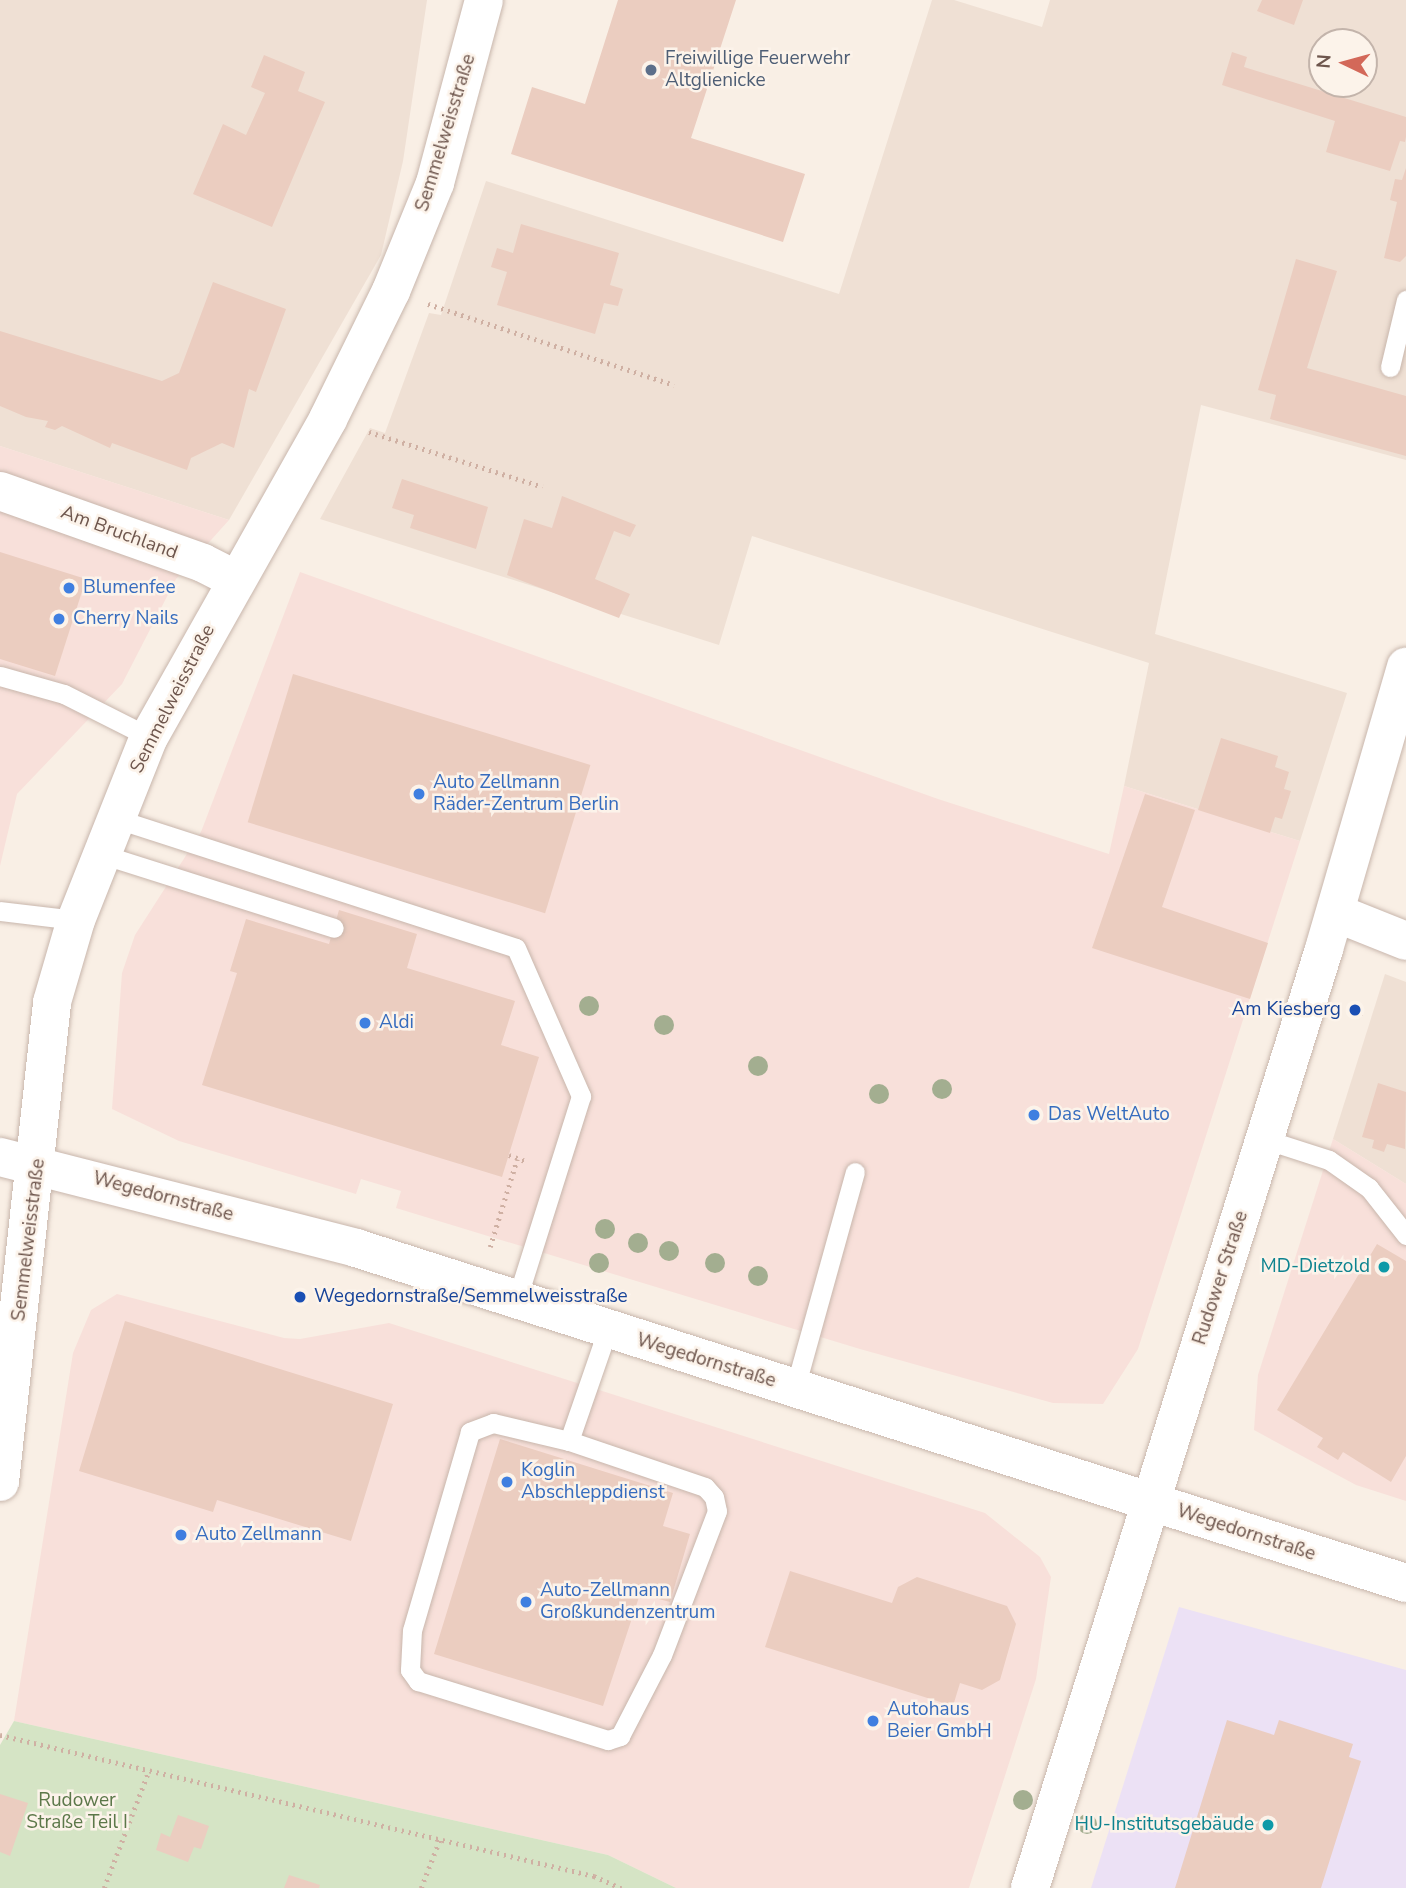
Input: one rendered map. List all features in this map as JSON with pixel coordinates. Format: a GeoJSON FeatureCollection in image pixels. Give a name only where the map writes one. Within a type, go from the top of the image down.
{"type":"FeatureCollection","features":[{"type":"Feature","properties":{"kind":"street","name":"Semmelweisstraße"},"geometry":{"type":"LineString","coordinates":[[0,1482],[38,1164],[52,1002],[76,920],[114,818],[149,737],[328,419],[391,290],[435,183],[484,0]]}},
{"type":"Feature","properties":{"kind":"street","name":"Am Bruchland"},"geometry":{"type":"LineString","coordinates":[[0,491],[203,564],[236,580]]}},
{"type":"Feature","properties":{"kind":"street","name":"Rudower Straße"},"geometry":{"type":"LineString","coordinates":[[1030,1888],[1148,1500],[1336,912],[1406,667]]}},
{"type":"Feature","properties":{"kind":"street"},"geometry":{"type":"LineString","coordinates":[[1336,912],[1406,941]]}},
{"type":"Feature","properties":{"kind":"street","name":"Wegedornstraße"},"geometry":{"type":"LineString","coordinates":[[0,1157],[38,1164],[356,1248],[517,1299],[607,1331],[795,1388],[1406,1583]]}},
{"type":"Feature","properties":{"kind":"lane"},"geometry":{"type":"LineString","coordinates":[[1390,367],[1406,300]]}},
{"type":"Feature","properties":{"kind":"lane"},"geometry":{"type":"LineString","coordinates":[[0,676],[64,694],[149,737]]}},
{"type":"Feature","properties":{"kind":"lane"},"geometry":{"type":"LineString","coordinates":[[114,818],[516,948],[581,1097],[517,1299]]}},
{"type":"Feature","properties":{"kind":"lane"},"geometry":{"type":"LineString","coordinates":[[101,854],[334,928]]}},
{"type":"Feature","properties":{"kind":"lane"},"geometry":{"type":"LineString","coordinates":[[0,911],[76,920]]}},
{"type":"Feature","properties":{"kind":"lane"},"geometry":{"type":"LineString","coordinates":[[1265,1139],[1339,1167],[1369,1188],[1406,1235]]}},
{"type":"Feature","properties":{"kind":"lane"},"geometry":{"type":"LineString","coordinates":[[795,1388],[855,1172]]}},
{"type":"Feature","properties":{"kind":"lane"},"geometry":{"type":"LineString","coordinates":[[569,1441],[607,1331]]}},
{"type":"Feature","properties":{"kind":"lane"},"geometry":{"type":"LineString","coordinates":[[493,1423],[569,1441],[705,1487],[714,1497],[717,1511],[662,1655],[620,1736],[608,1740],[418,1681],[410,1670],[412,1630],[470,1432],[493,1423]]}},
{"type":"Feature","properties":{"kind":"path"},"geometry":{"type":"LineString","coordinates":[[442,310],[674,385]]}},
{"type":"Feature","properties":{"kind":"path"},"geometry":{"type":"LineString","coordinates":[[328,419],[543,486]]}},
{"type":"Feature","properties":{"kind":"path"},"geometry":{"type":"LineString","coordinates":[[1355,1010],[1363,1013]]}},
{"type":"Feature","properties":{"kind":"path"},"geometry":{"type":"LineString","coordinates":[[490,1247],[517,1159]]}},
{"type":"Feature","properties":{"kind":"path"},"geometry":{"type":"LineString","coordinates":[[0,1735],[594,1875],[621,1888]]}},
{"type":"Feature","properties":{"kind":"path"},"geometry":{"type":"LineString","coordinates":[[103,1888],[149,1770]]}},
{"type":"Feature","properties":{"kind":"path"},"geometry":{"type":"LineString","coordinates":[[421,1888],[440,1839]]}},
{"type":"Feature","properties":{"kind":"shaded area"},"geometry":{"type":"Polygon","coordinates":[[[0,0],[427,0],[403,161],[381,255],[229,520],[0,446],[0,0]]]}},
{"type":"Feature","properties":{"kind":"shaded area"},"geometry":{"type":"Polygon","coordinates":[[[932,0],[954,0],[1042,27],[1050,0],[1406,0],[1406,460],[1201,405],[1155,634],[1347,693],[1300,841],[1124,786],[1149,663],[752,536],[719,645],[320,519],[370,428],[385,433],[429,313],[441,315],[486,181],[839,294],[932,0]]]}},
{"type":"Feature","properties":{"kind":"shaded area"},"geometry":{"type":"Polygon","coordinates":[[[0,446],[229,520],[176,579],[122,684],[17,794],[0,866],[0,446]]]}},
{"type":"Feature","properties":{"kind":"shaded area"},"geometry":{"type":"Polygon","coordinates":[[[300,572],[938,799],[1109,854],[1124,786],[1300,841],[1138,1349],[1103,1404],[1053,1403],[860,1349],[396,1208],[401,1191],[361,1179],[356,1194],[179,1141],[112,1109],[122,973],[135,935],[201,832],[300,572]]]}},
{"type":"Feature","properties":{"kind":"shaded area"},"geometry":{"type":"Polygon","coordinates":[[[1385,974],[1406,982],[1406,1184],[1333,1139],[1385,974]]]}},
{"type":"Feature","properties":{"kind":"shaded area"},"geometry":{"type":"Polygon","coordinates":[[[1333,1139],[1406,1184],[1406,1501],[1356,1485],[1254,1430],[1258,1375],[1333,1139]]]}},
{"type":"Feature","properties":{"kind":"shaded area"},"geometry":{"type":"Polygon","coordinates":[[[117,1294],[284,1338],[300,1339],[389,1323],[985,1513],[1040,1557],[1051,1577],[1036,1679],[969,1888],[676,1888],[608,1855],[14,1721],[73,1353],[91,1310],[117,1294]]]}},
{"type":"Feature","properties":{"kind":"shaded area"},"geometry":{"type":"Polygon","coordinates":[[[1179,1607],[1406,1670],[1406,1888],[1091,1888],[1179,1607]]]}},
{"type":"Feature","properties":{"kind":"green space","name":"Rudower Straße Teil I"},"geometry":{"type":"Polygon","coordinates":[[[14,1721],[608,1855],[676,1888],[0,1888],[0,1745],[14,1721]]]}},
{"type":"Feature","properties":{"kind":"building"},"geometry":{"type":"Polygon","coordinates":[[[618,0],[736,0],[691,138],[805,174],[783,242],[511,154],[532,87],[585,104],[618,0]]]}},
{"type":"Feature","properties":{"kind":"building"},"geometry":{"type":"Polygon","coordinates":[[[1262,0],[1303,0],[1294,25],[1257,11],[1262,0]]]}},
{"type":"Feature","properties":{"kind":"building"},"geometry":{"type":"Polygon","coordinates":[[[1232,52],[1247,57],[1244,67],[1308,87],[1308,98],[1344,98],[1406,117],[1405,142],[1400,141],[1390,171],[1326,152],[1335,121],[1222,85],[1232,52]]]}},
{"type":"Feature","properties":{"kind":"building"},"geometry":{"type":"Polygon","coordinates":[[[264,55],[305,72],[298,91],[325,102],[272,227],[193,194],[223,124],[246,135],[265,93],[251,87],[264,55]]]}},
{"type":"Feature","properties":{"kind":"building"},"geometry":{"type":"Polygon","coordinates":[[[1406,168],[1406,256],[1400,262],[1384,258],[1397,202],[1390,200],[1395,179],[1402,180],[1406,168]]]}},
{"type":"Feature","properties":{"kind":"building"},"geometry":{"type":"Polygon","coordinates":[[[521,224],[619,253],[610,285],[623,289],[618,306],[604,303],[595,334],[497,305],[507,272],[491,267],[497,248],[513,253],[521,224]]]}},
{"type":"Feature","properties":{"kind":"building"},"geometry":{"type":"Polygon","coordinates":[[[1296,259],[1337,271],[1307,368],[1406,396],[1406,456],[1270,419],[1276,395],[1258,390],[1296,259]]]}},
{"type":"Feature","properties":{"kind":"building"},"geometry":{"type":"Polygon","coordinates":[[[213,282],[286,309],[256,392],[249,389],[234,448],[222,443],[191,458],[187,470],[112,443],[110,448],[62,426],[55,430],[45,427],[48,421],[26,417],[0,406],[0,331],[162,381],[179,373],[213,282]]]}},
{"type":"Feature","properties":{"kind":"building"},"geometry":{"type":"Polygon","coordinates":[[[402,479],[488,507],[476,549],[410,528],[414,515],[392,508],[402,479]]]}},
{"type":"Feature","properties":{"kind":"building"},"geometry":{"type":"Polygon","coordinates":[[[562,496],[636,525],[630,537],[614,531],[595,579],[630,594],[619,618],[507,575],[524,519],[552,528],[562,496]]]}},
{"type":"Feature","properties":{"kind":"building"},"geometry":{"type":"Polygon","coordinates":[[[0,552],[86,579],[55,676],[0,659],[0,552]]]}},
{"type":"Feature","properties":{"kind":"building","name":"Auto Zellmann Räder-Zentrum Berlin"},"geometry":{"type":"Polygon","coordinates":[[[293,674],[590,765],[545,913],[248,822],[293,674]]]}},
{"type":"Feature","properties":{"kind":"building"},"geometry":{"type":"Polygon","coordinates":[[[1221,738],[1278,756],[1275,767],[1289,772],[1284,789],[1291,791],[1282,819],[1275,817],[1270,833],[1198,810],[1221,738]]]}},
{"type":"Feature","properties":{"kind":"building"},"geometry":{"type":"Polygon","coordinates":[[[1145,794],[1195,810],[1162,907],[1268,943],[1250,999],[1092,948],[1145,794]]]}},
{"type":"Feature","properties":{"kind":"building","name":"Aldi"},"geometry":{"type":"Polygon","coordinates":[[[339,910],[417,934],[407,968],[515,1001],[501,1045],[539,1057],[502,1177],[202,1085],[237,973],[230,971],[246,919],[329,944],[339,910]]]}},
{"type":"Feature","properties":{"kind":"building"},"geometry":{"type":"Polygon","coordinates":[[[1378,1083],[1406,1092],[1405,1149],[1387,1144],[1384,1152],[1372,1148],[1374,1140],[1362,1137],[1378,1083]]]}},
{"type":"Feature","properties":{"kind":"building"},"geometry":{"type":"Polygon","coordinates":[[[1377,1244],[1406,1261],[1406,1456],[1391,1482],[1343,1452],[1338,1460],[1317,1447],[1323,1438],[1277,1410],[1377,1244]]]}},
{"type":"Feature","properties":{"kind":"building"},"geometry":{"type":"Polygon","coordinates":[[[125,1321],[393,1404],[351,1541],[217,1500],[213,1512],[79,1471],[125,1321]]]}},
{"type":"Feature","properties":{"kind":"building"},"geometry":{"type":"Polygon","coordinates":[[[500,1439],[673,1493],[663,1526],[690,1534],[670,1602],[640,1594],[603,1706],[434,1654],[500,1439]]]}},
{"type":"Feature","properties":{"kind":"building"},"geometry":{"type":"Polygon","coordinates":[[[790,1571],[892,1603],[898,1587],[917,1577],[1007,1606],[1016,1624],[1000,1680],[982,1690],[960,1683],[953,1706],[765,1647],[790,1571]]]}},
{"type":"Feature","properties":{"kind":"building","name":"HU-Institutsgebäude"},"geometry":{"type":"Polygon","coordinates":[[[1227,1720],[1274,1735],[1279,1720],[1353,1744],[1349,1757],[1361,1761],[1321,1888],[1175,1888],[1227,1720]]]}},
{"type":"Feature","properties":{"kind":"building"},"geometry":{"type":"Polygon","coordinates":[[[0,1794],[28,1803],[10,1856],[0,1852],[0,1794]]]}},
{"type":"Feature","properties":{"kind":"building"},"geometry":{"type":"Polygon","coordinates":[[[178,1815],[209,1826],[201,1849],[194,1847],[188,1862],[156,1850],[161,1833],[170,1837],[178,1815]]]}},
{"type":"Feature","properties":{"kind":"building"},"geometry":{"type":"Polygon","coordinates":[[[289,1875],[320,1885],[319,1888],[284,1888],[289,1875]]]}},
{"type":"Feature","properties":{"kind":"place","name":"Freiwillige Feuerwehr Altglienicke"},"geometry":{"type":"Point","coordinates":[651,70]}},
{"type":"Feature","properties":{"kind":"place","name":"Blumenfee"},"geometry":{"type":"Point","coordinates":[69,588]}},
{"type":"Feature","properties":{"kind":"place","name":"Cherry Nails"},"geometry":{"type":"Point","coordinates":[59,619]}},
{"type":"Feature","properties":{"kind":"place","name":"Auto Zellmann Räder-Zentrum Berlin"},"geometry":{"type":"Point","coordinates":[419,794]}},
{"type":"Feature","properties":{"kind":"place","name":"Am Kiesberg"},"geometry":{"type":"Point","coordinates":[1355,1010]}},
{"type":"Feature","properties":{"kind":"place","name":"Aldi"},"geometry":{"type":"Point","coordinates":[365,1023]}},
{"type":"Feature","properties":{"kind":"place","name":"Das WeltAuto"},"geometry":{"type":"Point","coordinates":[1034,1115]}},
{"type":"Feature","properties":{"kind":"place","name":"MD-Dietzold"},"geometry":{"type":"Point","coordinates":[1384,1267]}},
{"type":"Feature","properties":{"kind":"place","name":"Wegedornstraße/Semmelweisstraße"},"geometry":{"type":"Point","coordinates":[300,1297]}},
{"type":"Feature","properties":{"kind":"place","name":"Koglin Abschleppdienst"},"geometry":{"type":"Point","coordinates":[507,1482]}},
{"type":"Feature","properties":{"kind":"place","name":"Auto Zellmann"},"geometry":{"type":"Point","coordinates":[181,1535]}},
{"type":"Feature","properties":{"kind":"place","name":"Auto-Zellmann Großkundenzentrum"},"geometry":{"type":"Point","coordinates":[526,1602]}},
{"type":"Feature","properties":{"kind":"place","name":"Autohaus Beier GmbH"},"geometry":{"type":"Point","coordinates":[873,1721]}},
{"type":"Feature","properties":{"kind":"place","name":"HU-Institutsgebäude"},"geometry":{"type":"Point","coordinates":[1268,1825]}}]}
